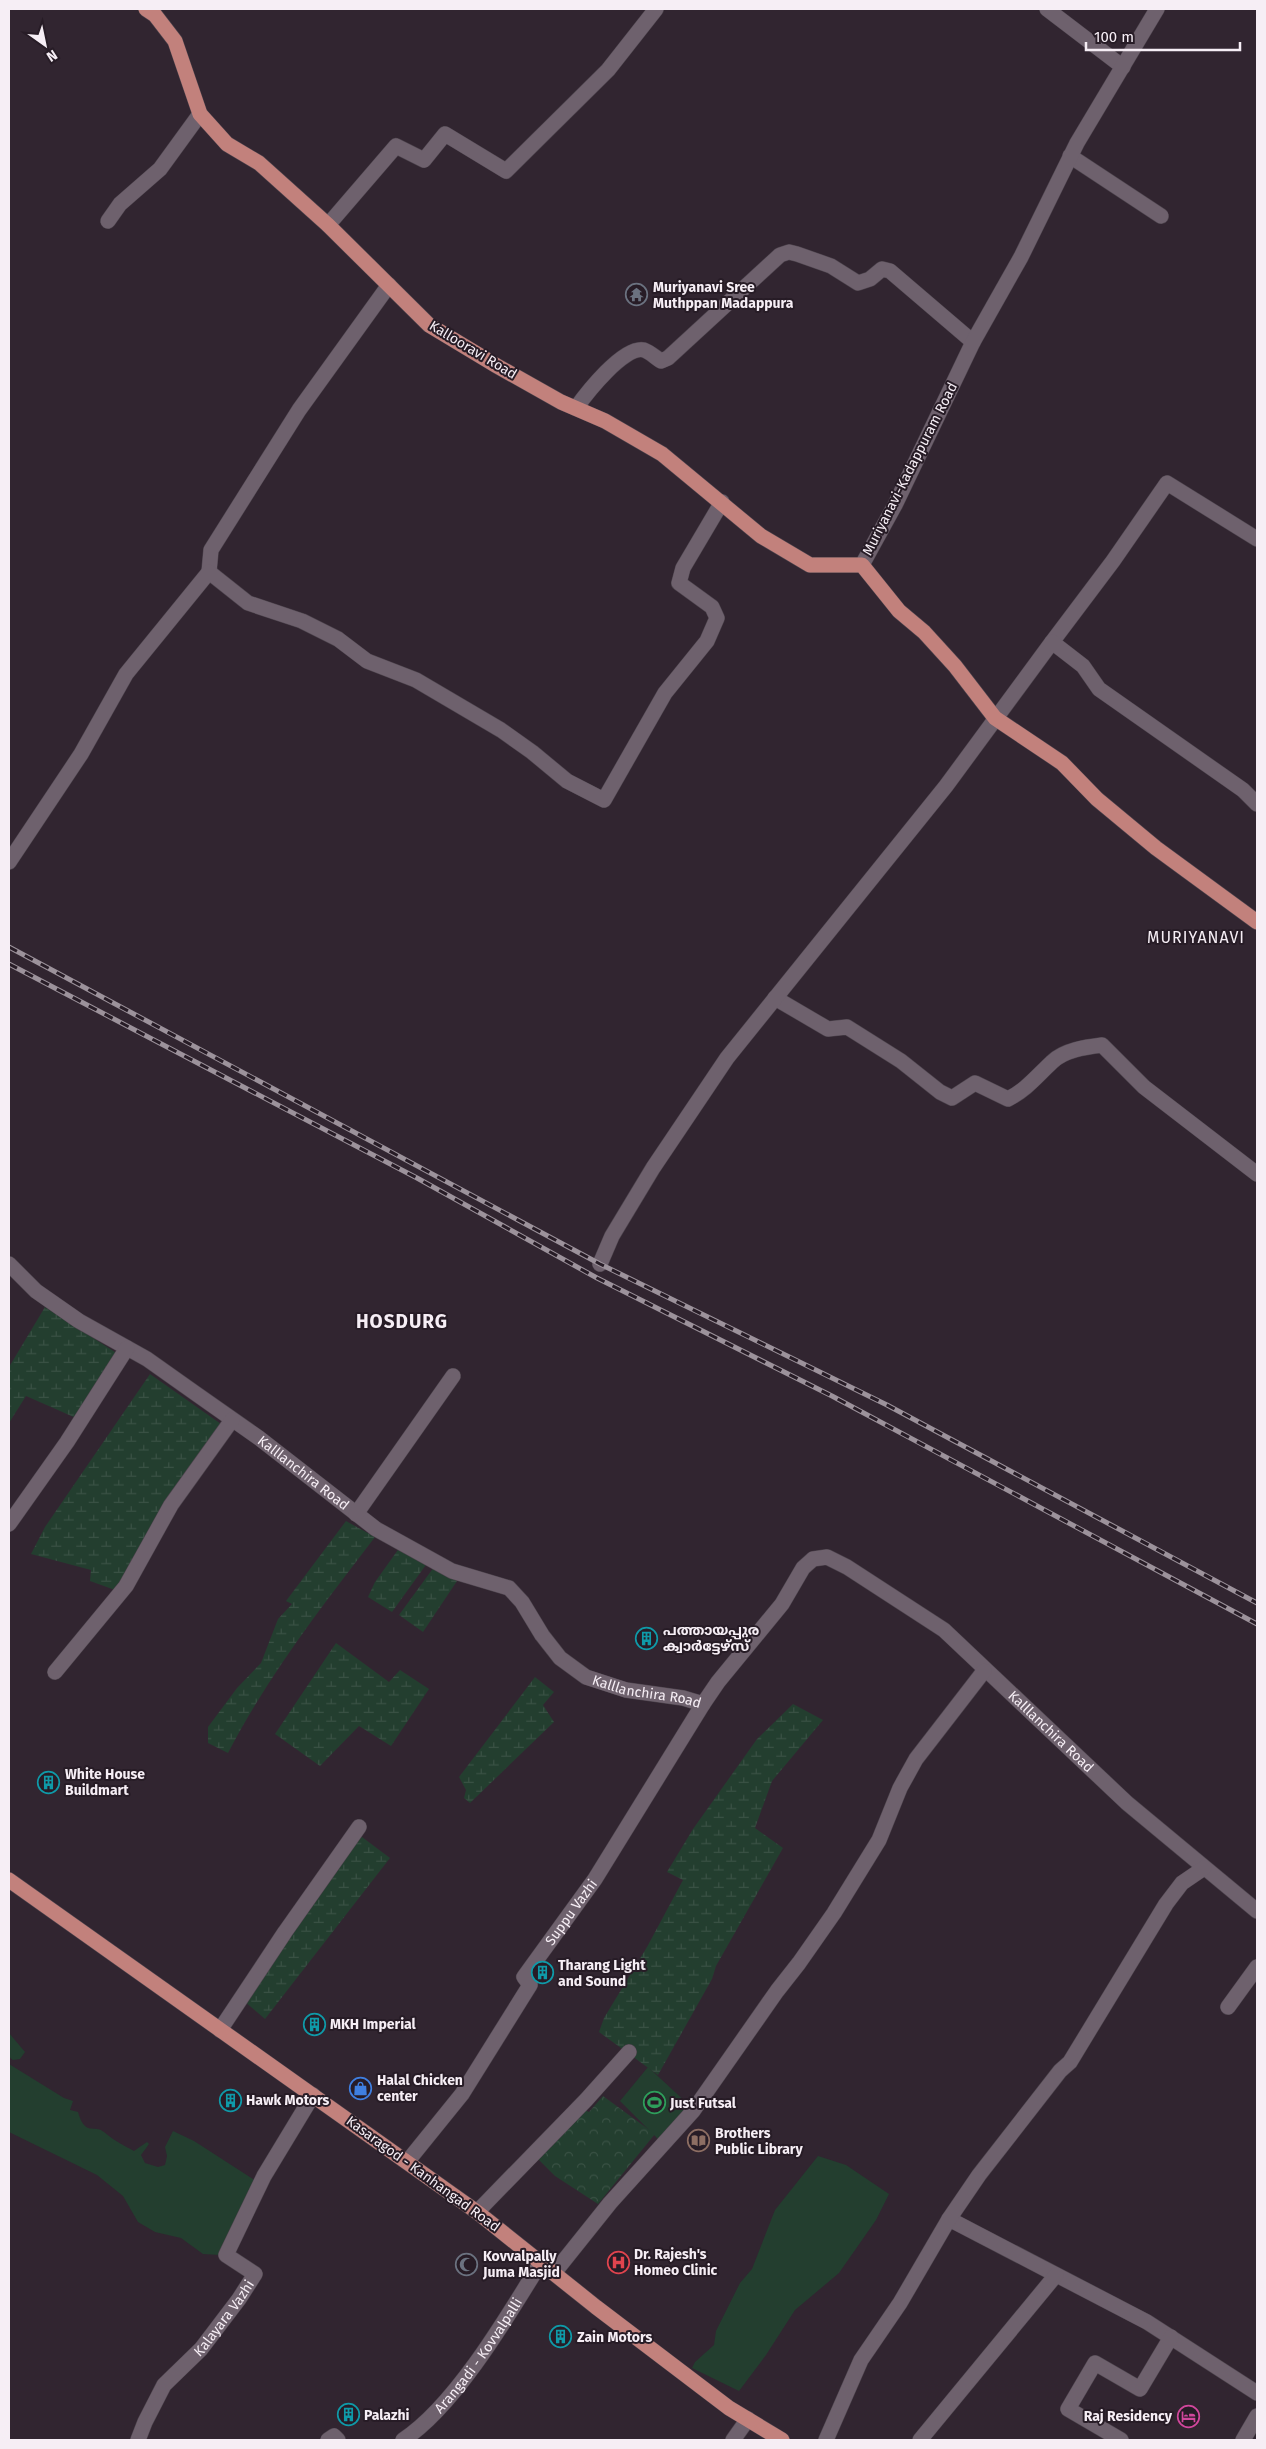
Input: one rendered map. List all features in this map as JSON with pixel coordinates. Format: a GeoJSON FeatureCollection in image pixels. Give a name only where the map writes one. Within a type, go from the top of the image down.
{"type":"FeatureCollection","features":[{"type":"Feature","properties":{"kind":"main road","name":"Kallooravi Road"},"geometry":{"type":"LineString","coordinates":[[146,9],[155,15],[175,41],[200,114],[227,144],[259,163],[328,225],[429,325],[497,366],[576,408],[605,421],[662,454],[761,536],[810,565],[862,565]]}},
{"type":"Feature","properties":{"kind":"main road","name":"Muriyanavi-Kadappuram Road"},"geometry":{"type":"LineString","coordinates":[[862,565],[899,611],[924,632],[955,666],[995,718],[1062,763],[1098,799],[1156,848],[1257,922]]}},
{"type":"Feature","properties":{"kind":"main road","name":"Kasaragod - Kanhangad Road"},"geometry":{"type":"LineString","coordinates":[[9,1880],[477,2212],[596,2307],[729,2408],[782,2440]]}},
{"type":"Feature","properties":{"kind":"street"},"geometry":{"type":"LineString","coordinates":[[328,225],[396,146],[424,160],[445,134],[506,171],[608,70],[656,9]]}},
{"type":"Feature","properties":{"kind":"street"},"geometry":{"type":"LineString","coordinates":[[1047,9],[1123,67]]}},
{"type":"Feature","properties":{"kind":"street","name":"Muriyanavi-Kadappuram Road"},"geometry":{"type":"LineString","coordinates":[[862,565],[895,505],[973,342],[1021,257],[1070,156],[1157,9]]}},
{"type":"Feature","properties":{"kind":"street"},"geometry":{"type":"LineString","coordinates":[[108,220],[120,204],[160,169],[200,114]]}},
{"type":"Feature","properties":{"kind":"street"},"geometry":{"type":"LineString","coordinates":[[1070,156],[1160,216]]}},
{"type":"Feature","properties":{"kind":"street"},"geometry":{"type":"LineString","coordinates":[[576,408],[595,382],[634,351],[644,350],[661,361],[668,358],[780,255],[789,252],[831,266],[858,283],[870,279],[882,269],[890,271],[973,342]]}},
{"type":"Feature","properties":{"kind":"street"},"geometry":{"type":"LineString","coordinates":[[9,862],[81,754],[126,674],[209,572],[211,550],[298,410],[389,285]]}},
{"type":"Feature","properties":{"kind":"street"},"geometry":{"type":"LineString","coordinates":[[600,1264],[612,1236],[653,1168],[727,1058],[946,786],[1113,561],[1167,483],[1257,539]]}},
{"type":"Feature","properties":{"kind":"street"},"geometry":{"type":"LineString","coordinates":[[209,572],[248,603],[302,621],[338,639],[367,661],[416,680],[501,730],[532,752],[567,781],[604,800],[665,693],[707,641],[717,618],[712,607],[679,583],[684,568],[722,502]]}},
{"type":"Feature","properties":{"kind":"street"},"geometry":{"type":"LineString","coordinates":[[1052,642],[1083,666],[1099,689],[1243,790],[1257,804]]}},
{"type":"Feature","properties":{"kind":"street"},"geometry":{"type":"LineString","coordinates":[[774,998],[828,1030],[847,1027],[902,1062],[940,1092],[952,1098],[976,1083],[1008,1099],[1018,1094],[1043,1073],[1052,1060],[1087,1047],[1102,1045],[1144,1087],[1257,1174]]}},
{"type":"Feature","properties":{"kind":"street","name":"Kalllanchira Road"},"geometry":{"type":"LineString","coordinates":[[9,1264],[36,1291],[79,1321],[127,1348],[187,1387],[259,1438],[376,1530],[452,1571],[509,1588],[522,1602],[542,1635],[560,1658],[586,1677],[626,1690],[683,1698],[703,1704],[718,1682],[782,1604],[803,1568],[812,1559],[827,1557],[944,1630],[1126,1803],[1177,1842],[1204,1868],[1257,1911]]}},
{"type":"Feature","properties":{"kind":"street"},"geometry":{"type":"LineString","coordinates":[[9,1524],[67,1442],[127,1348]]}},
{"type":"Feature","properties":{"kind":"street"},"geometry":{"type":"LineString","coordinates":[[356,1514],[453,1376]]}},
{"type":"Feature","properties":{"kind":"street"},"geometry":{"type":"LineString","coordinates":[[55,1672],[126,1586],[171,1505],[232,1420]]}},
{"type":"Feature","properties":{"kind":"street"},"geometry":{"type":"LineString","coordinates":[[554,2272],[610,2203],[693,2111],[777,1991],[799,1963],[834,1913],[879,1840],[900,1788],[916,1759],[984,1670]]}},
{"type":"Feature","properties":{"kind":"street","name":"Suppu Vazhi"},"geometry":{"type":"LineString","coordinates":[[406,2162],[462,2094],[530,1985],[524,1977],[595,1879],[703,1704]]}},
{"type":"Feature","properties":{"kind":"street"},"geometry":{"type":"LineString","coordinates":[[220,2030],[280,1938],[359,1827]]}},
{"type":"Feature","properties":{"kind":"street"},"geometry":{"type":"LineString","coordinates":[[826,2440],[862,2360],[900,2303],[949,2219],[990,2160],[1060,2071],[1070,2062],[1166,1904],[1182,1883],[1204,1868]]}},
{"type":"Feature","properties":{"kind":"street"},"geometry":{"type":"LineString","coordinates":[[1228,2007],[1257,1967]]}},
{"type":"Feature","properties":{"kind":"street"},"geometry":{"type":"LineString","coordinates":[[477,2212],[586,2100],[628,2052]]}},
{"type":"Feature","properties":{"kind":"street","name":"Kalayara Vazhi"},"geometry":{"type":"LineString","coordinates":[[138,2440],[144,2422],[164,2385],[201,2349],[239,2299],[255,2274],[226,2255],[264,2176],[314,2095]]}},
{"type":"Feature","properties":{"kind":"street"},"geometry":{"type":"LineString","coordinates":[[949,2219],[1111,2302],[1171,2337],[1257,2393]]}},
{"type":"Feature","properties":{"kind":"street","name":"Arangadi - Kovvalpalli"},"geometry":{"type":"LineString","coordinates":[[403,2440],[421,2427],[466,2376],[541,2262]]}},
{"type":"Feature","properties":{"kind":"street"},"geometry":{"type":"LineString","coordinates":[[920,2440],[1056,2275]]}},
{"type":"Feature","properties":{"kind":"street"},"geometry":{"type":"LineString","coordinates":[[1121,2440],[1068,2409],[1095,2363],[1140,2389],[1171,2337]]}},
{"type":"Feature","properties":{"kind":"street"},"geometry":{"type":"LineString","coordinates":[[732,2440],[748,2419]]}},
{"type":"Feature","properties":{"kind":"street"},"geometry":{"type":"LineString","coordinates":[[1243,2440],[1255,2423]]}},
{"type":"Feature","properties":{"kind":"street"},"geometry":{"type":"LineString","coordinates":[[328,2440],[334,2436],[338,2440]]}},
{"type":"Feature","properties":{"kind":"green space"},"geometry":{"type":"Polygon","coordinates":[[[45,1307],[118,1354],[76,1418],[26,1396],[9,1423],[9,1367],[45,1307]]]}},
{"type":"Feature","properties":{"kind":"green space"},"geometry":{"type":"Polygon","coordinates":[[[150,1374],[221,1424],[173,1491],[115,1590],[90,1581],[91,1570],[31,1554],[45,1527],[150,1374]]]}},
{"type":"Feature","properties":{"kind":"green space"},"geometry":{"type":"Polygon","coordinates":[[[346,1521],[375,1537],[278,1669],[260,1696],[228,1753],[208,1743],[208,1727],[237,1688],[261,1663],[278,1619],[292,1604],[286,1601],[346,1521]]]}},
{"type":"Feature","properties":{"kind":"green space"},"geometry":{"type":"Polygon","coordinates":[[[400,1547],[428,1562],[392,1612],[368,1597],[375,1582],[400,1547]]]}},
{"type":"Feature","properties":{"kind":"green space"},"geometry":{"type":"Polygon","coordinates":[[[434,1567],[457,1581],[423,1632],[399,1615],[434,1567]]]}},
{"type":"Feature","properties":{"kind":"green space"},"geometry":{"type":"Polygon","coordinates":[[[336,1643],[389,1682],[400,1670],[429,1689],[391,1746],[359,1726],[320,1766],[275,1734],[336,1643]]]}},
{"type":"Feature","properties":{"kind":"green space"},"geometry":{"type":"Polygon","coordinates":[[[535,1677],[554,1692],[543,1705],[554,1722],[470,1803],[464,1798],[466,1790],[459,1777],[535,1677]]]}},
{"type":"Feature","properties":{"kind":"green space"},"geometry":{"type":"Polygon","coordinates":[[[793,1704],[823,1720],[772,1781],[755,1828],[783,1848],[716,1966],[712,1979],[658,2075],[599,2032],[604,2018],[647,1947],[683,1880],[667,1872],[693,1829],[757,1739],[793,1704]]]}},
{"type":"Feature","properties":{"kind":"green space"},"geometry":{"type":"Polygon","coordinates":[[[358,1834],[390,1858],[265,2019],[244,2001],[358,1834]]]}},
{"type":"Feature","properties":{"kind":"green space"},"geometry":{"type":"Polygon","coordinates":[[[9,2033],[25,2052],[20,2059],[13,2060],[9,2057],[9,2033]]]}},
{"type":"Feature","properties":{"kind":"green space"},"geometry":{"type":"Polygon","coordinates":[[[9,2064],[64,2098],[73,2101],[70,2110],[78,2112],[84,2125],[87,2127],[104,2132],[134,2151],[147,2142],[149,2144],[141,2155],[145,2163],[158,2167],[165,2165],[167,2156],[165,2147],[173,2131],[194,2141],[256,2181],[220,2255],[203,2254],[181,2238],[155,2232],[138,2222],[123,2196],[97,2175],[9,2132],[9,2064]]]}},
{"type":"Feature","properties":{"kind":"green space","name":"Just Futsal"},"geometry":{"type":"Polygon","coordinates":[[[648,2067],[689,2105],[659,2140],[620,2101],[648,2067]]]}},
{"type":"Feature","properties":{"kind":"green space"},"geometry":{"type":"Polygon","coordinates":[[[603,2096],[655,2134],[598,2204],[555,2176],[539,2160],[539,2153],[582,2109],[589,2112],[603,2096]]]}},
{"type":"Feature","properties":{"kind":"green space"},"geometry":{"type":"Polygon","coordinates":[[[818,2156],[846,2165],[889,2194],[876,2220],[839,2273],[795,2310],[766,2355],[739,2391],[692,2368],[695,2362],[714,2345],[716,2331],[740,2283],[752,2269],[775,2210],[818,2156]]]}},
{"type":"Feature","properties":{"kind":"railway"},"geometry":{"type":"LineString","coordinates":[[9,947],[600,1264],[887,1405],[1257,1603]]}},
{"type":"Feature","properties":{"kind":"railway"},"geometry":{"type":"LineString","coordinates":[[9,964],[417,1178],[597,1278],[832,1396],[1257,1624]]}},
{"type":"Feature","properties":{"kind":"place","name":"Muriyanavi Sree Muthppan Madappura"},"geometry":{"type":"Point","coordinates":[637,295]}},
{"type":"Feature","properties":{"kind":"place","name":"പത്തായപ്പുര ക്വാർട്ടേഴ്സ്"},"geometry":{"type":"Point","coordinates":[647,1638]}},
{"type":"Feature","properties":{"kind":"place","name":"White House Buildmart"},"geometry":{"type":"Point","coordinates":[49,1782]}},
{"type":"Feature","properties":{"kind":"place","name":"Tharang Light and Sound"},"geometry":{"type":"Point","coordinates":[542,1973]}},
{"type":"Feature","properties":{"kind":"place","name":"MKH Imperial"},"geometry":{"type":"Point","coordinates":[314,2024]}},
{"type":"Feature","properties":{"kind":"place","name":"Halal Chicken center"},"geometry":{"type":"Point","coordinates":[361,2088]}},
{"type":"Feature","properties":{"kind":"place","name":"Hawk Motors"},"geometry":{"type":"Point","coordinates":[230,2100]}},
{"type":"Feature","properties":{"kind":"place","name":"Just Futsal"},"geometry":{"type":"Point","coordinates":[654,2103]}},
{"type":"Feature","properties":{"kind":"place","name":"Brothers Public Library"},"geometry":{"type":"Point","coordinates":[699,2141]}},
{"type":"Feature","properties":{"kind":"place","name":"Dr. Rajesh's Homeo Clinic"},"geometry":{"type":"Point","coordinates":[618,2262]}},
{"type":"Feature","properties":{"kind":"place","name":"Kovvalpally Juma Masjid"},"geometry":{"type":"Point","coordinates":[467,2264]}},
{"type":"Feature","properties":{"kind":"place","name":"Zain Motors"},"geometry":{"type":"Point","coordinates":[561,2337]}},
{"type":"Feature","properties":{"kind":"place","name":"Palazhi"},"geometry":{"type":"Point","coordinates":[348,2415]}},
{"type":"Feature","properties":{"kind":"place","name":"Raj Residency"},"geometry":{"type":"Point","coordinates":[1188,2416]}},
{"type":"Feature","properties":{"kind":"district","name":"MURIYANAVI"},"geometry":{"type":"Point","coordinates":[1196,937]}},
{"type":"Feature","properties":{"kind":"district","name":"HOSDURG"},"geometry":{"type":"Point","coordinates":[402,1321]}}]}
